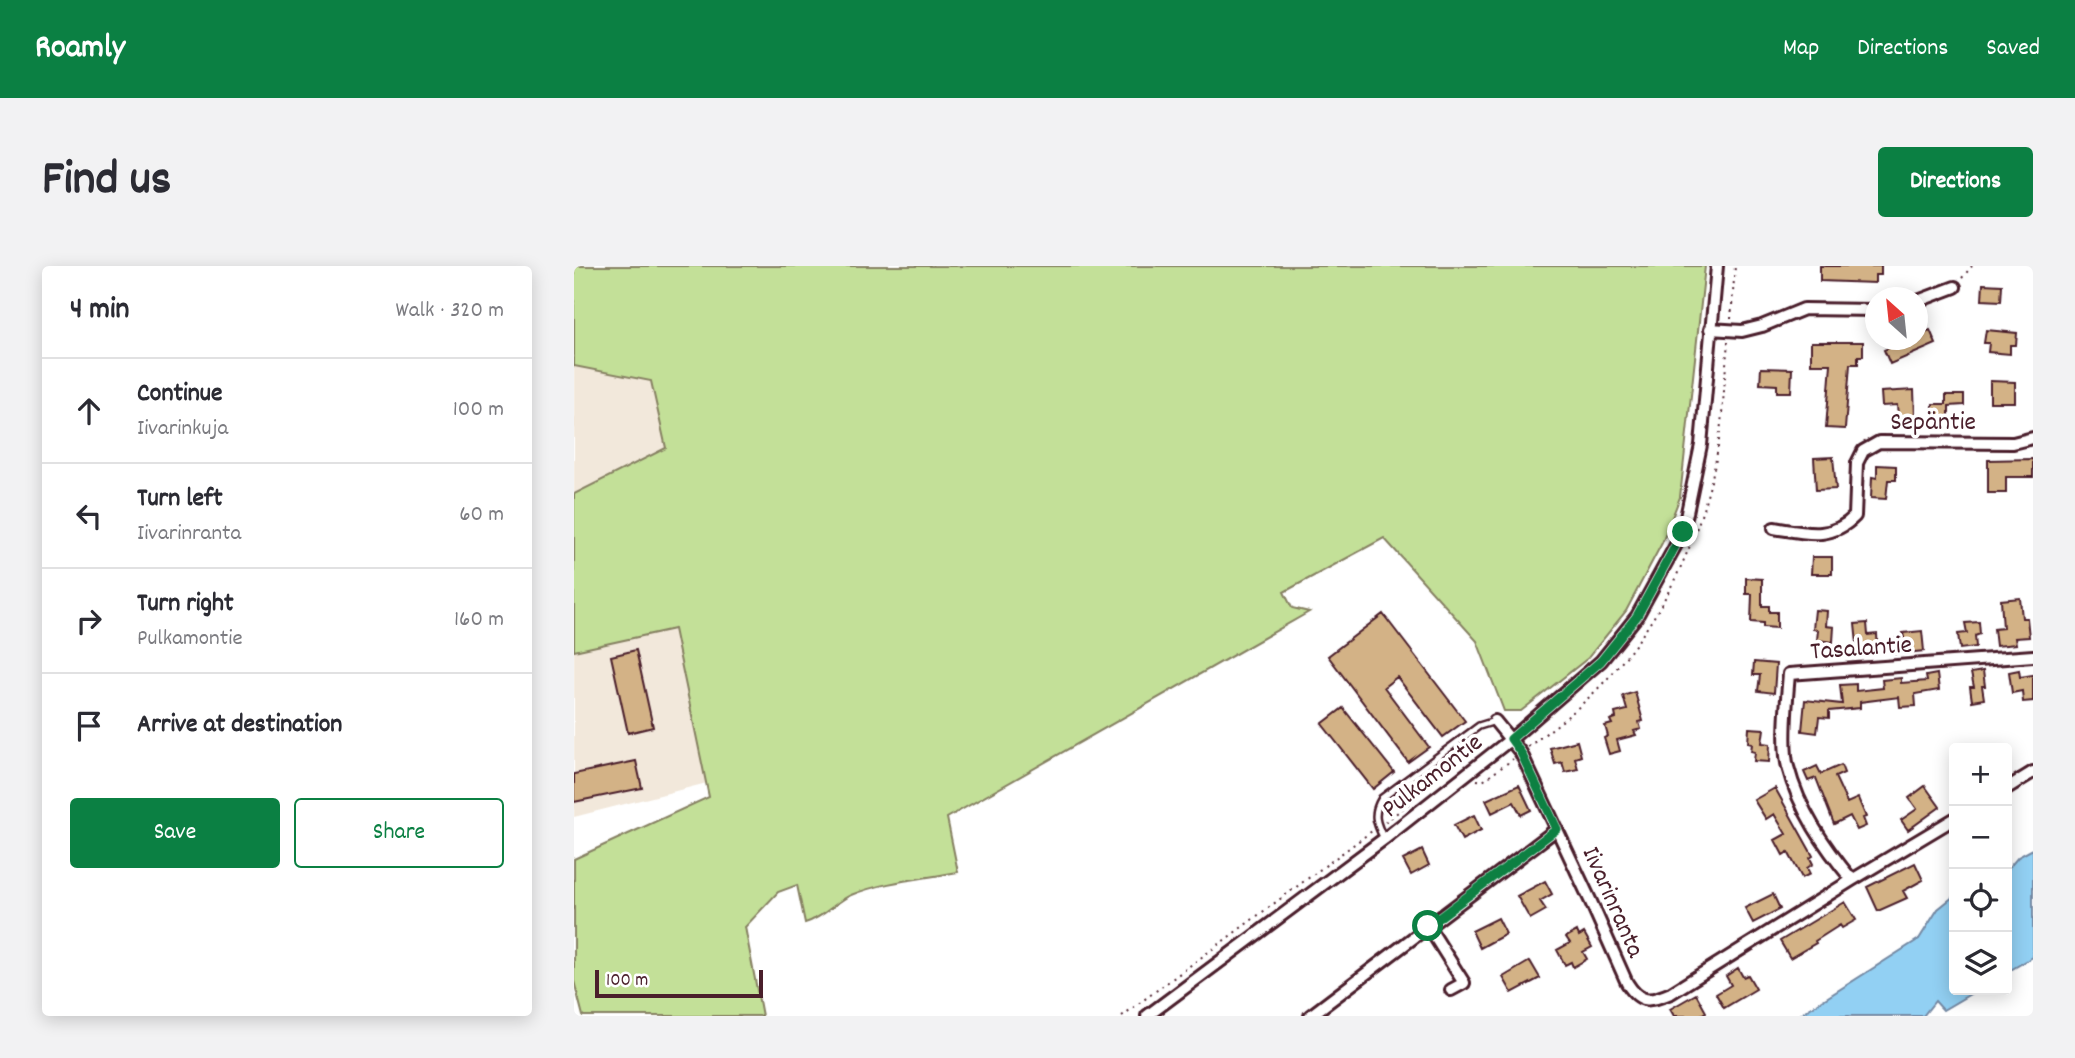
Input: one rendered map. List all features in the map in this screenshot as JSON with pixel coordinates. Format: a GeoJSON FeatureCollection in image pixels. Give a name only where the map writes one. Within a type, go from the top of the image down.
{"type":"FeatureCollection","features":[{"type":"Feature","properties":{"kind":"street","name":"Pulkamontie"},"geometry":{"type":"LineString","coordinates":[[1147,1016],[1384,839],[1511,739],[1601,661],[1637,616],[1683,532],[1701,445],[1717,266]]}},
{"type":"Feature","properties":{"kind":"street"},"geometry":{"type":"LineString","coordinates":[[1928,297],[1955,287]]}},
{"type":"Feature","properties":{"kind":"street"},"geometry":{"type":"LineString","coordinates":[[1710,329],[1742,331],[1804,309],[1865,310]]}},
{"type":"Feature","properties":{"kind":"street","name":"Sepäntie"},"geometry":{"type":"LineString","coordinates":[[1774,528],[1813,534],[1829,533],[1844,527],[1855,516],[1857,463],[1863,451],[1879,442],[2013,443],[2033,438]]}},
{"type":"Feature","properties":{"kind":"street","name":"Tasalantie"},"geometry":{"type":"LineString","coordinates":[[1852,880],[1810,822],[1787,765],[1786,702],[1789,674],[2033,656]]}},
{"type":"Feature","properties":{"kind":"street","name":"Iivarinranta"},"geometry":{"type":"LineString","coordinates":[[1495,720],[1521,753],[1627,983],[1634,994],[1646,1000],[1658,999],[1671,993],[1852,880]]}},
{"type":"Feature","properties":{"kind":"street"},"geometry":{"type":"LineString","coordinates":[[2012,785],[2033,772]]}},
{"type":"Feature","properties":{"kind":"street"},"geometry":{"type":"LineString","coordinates":[[1852,880],[1949,822]]}},
{"type":"Feature","properties":{"kind":"street"},"geometry":{"type":"LineString","coordinates":[[1310,1016],[1557,829]]}},
{"type":"Feature","properties":{"kind":"street"},"geometry":{"type":"LineString","coordinates":[[1428,926],[1464,983],[1451,990]]}},
{"type":"Feature","properties":{"kind":"lane"},"geometry":{"type":"LineString","coordinates":[[1384,839],[1374,818],[1376,807],[1382,798],[1479,726],[1495,720]]}},
{"type":"Feature","properties":{"kind":"path"},"geometry":{"type":"LineString","coordinates":[[1521,753],[1584,703],[1634,647],[1666,598],[1695,536],[1715,463],[1735,266]]}},
{"type":"Feature","properties":{"kind":"path"},"geometry":{"type":"LineString","coordinates":[[1955,287],[1972,266]]}},
{"type":"Feature","properties":{"kind":"shaded area"},"geometry":{"type":"Polygon","coordinates":[[[574,366],[651,381],[667,448],[574,494],[574,366]]]}},
{"type":"Feature","properties":{"kind":"shaded area"},"geometry":{"type":"Polygon","coordinates":[[[674,629],[707,783],[574,817],[574,651],[674,629]]]}},
{"type":"Feature","properties":{"kind":"green space"},"geometry":{"type":"Polygon","coordinates":[[[574,266],[1705,266],[1680,497],[1662,543],[1626,611],[1588,658],[1521,711],[1504,711],[1477,641],[1384,538],[1284,592],[1292,608],[1309,612],[947,818],[958,872],[864,890],[845,898],[805,923],[797,885],[778,892],[745,927],[762,1016],[583,1016],[574,981],[574,859],[709,797],[674,629],[574,651],[574,494],[666,448],[651,381],[574,366],[574,266]]]}},
{"type":"Feature","properties":{"kind":"water"},"geometry":{"type":"Polygon","coordinates":[[[2033,849],[2033,957],[2012,969],[2012,864],[2018,857],[2033,849]]]}},
{"type":"Feature","properties":{"kind":"water"},"geometry":{"type":"Polygon","coordinates":[[[1949,900],[1949,995],[1968,995],[1943,1010],[1935,1001],[1923,1016],[1798,1016],[1919,939],[1938,909],[1949,900]]]}},
{"type":"Feature","properties":{"kind":"building"},"geometry":{"type":"Polygon","coordinates":[[[1820,266],[1881,266],[1881,275],[1875,275],[1875,283],[1820,281],[1820,266]]]}},
{"type":"Feature","properties":{"kind":"building"},"geometry":{"type":"Polygon","coordinates":[[[1983,284],[2002,285],[2001,301],[1982,300],[1983,284]]]}},
{"type":"Feature","properties":{"kind":"building"},"geometry":{"type":"Polygon","coordinates":[[[1930,330],[1936,344],[1928,347],[1930,330]]]}},
{"type":"Feature","properties":{"kind":"building"},"geometry":{"type":"Polygon","coordinates":[[[1986,330],[2017,333],[2016,345],[2010,345],[2010,354],[1988,352],[1989,343],[1984,343],[1986,330]]]}},
{"type":"Feature","properties":{"kind":"building"},"geometry":{"type":"Polygon","coordinates":[[[1811,342],[1863,342],[1863,356],[1858,356],[1858,364],[1850,364],[1845,429],[1826,428],[1831,364],[1811,364],[1811,342]]]}},
{"type":"Feature","properties":{"kind":"building"},"geometry":{"type":"Polygon","coordinates":[[[1884,350],[1922,350],[1890,364],[1884,350]]]}},
{"type":"Feature","properties":{"kind":"building"},"geometry":{"type":"Polygon","coordinates":[[[1761,368],[1792,369],[1791,392],[1777,392],[1777,385],[1760,384],[1761,368]]]}},
{"type":"Feature","properties":{"kind":"building"},"geometry":{"type":"Polygon","coordinates":[[[1990,381],[2015,382],[2015,402],[1990,402],[1990,381]]]}},
{"type":"Feature","properties":{"kind":"building"},"geometry":{"type":"Polygon","coordinates":[[[1914,390],[1915,416],[1898,416],[1897,405],[1882,406],[1881,392],[1914,390]]]}},
{"type":"Feature","properties":{"kind":"building"},"geometry":{"type":"Polygon","coordinates":[[[1946,395],[1964,395],[1964,405],[1949,406],[1949,419],[1933,420],[1933,404],[1946,404],[1946,395]]]}},
{"type":"Feature","properties":{"kind":"building"},"geometry":{"type":"Polygon","coordinates":[[[1833,457],[1836,489],[1816,490],[1814,458],[1833,457]]]}},
{"type":"Feature","properties":{"kind":"building"},"geometry":{"type":"Polygon","coordinates":[[[2033,459],[2033,477],[2006,477],[2006,493],[1988,493],[1988,460],[2033,459]]]}},
{"type":"Feature","properties":{"kind":"building"},"geometry":{"type":"Polygon","coordinates":[[[1877,465],[1896,466],[1896,480],[1888,480],[1886,499],[1871,498],[1872,477],[1877,478],[1877,465]]]}},
{"type":"Feature","properties":{"kind":"building"},"geometry":{"type":"Polygon","coordinates":[[[1812,557],[1832,557],[1832,574],[1811,574],[1812,557]]]}},
{"type":"Feature","properties":{"kind":"building"},"geometry":{"type":"Polygon","coordinates":[[[1746,578],[1762,579],[1762,606],[1769,606],[1769,612],[1777,612],[1777,628],[1763,627],[1763,623],[1751,622],[1752,594],[1746,594],[1746,578]]]}},
{"type":"Feature","properties":{"kind":"building"},"geometry":{"type":"Polygon","coordinates":[[[2020,598],[2022,618],[2027,618],[2029,637],[2015,638],[2016,644],[1996,646],[1994,629],[2003,628],[2001,600],[2020,598]]]}},
{"type":"Feature","properties":{"kind":"building"},"geometry":{"type":"Polygon","coordinates":[[[1815,610],[1827,611],[1826,626],[1834,627],[1833,642],[1817,640],[1818,630],[1813,629],[1815,610]]]}},
{"type":"Feature","properties":{"kind":"building"},"geometry":{"type":"Polygon","coordinates":[[[1383,614],[1465,721],[1443,737],[1397,677],[1384,687],[1429,747],[1408,762],[1328,656],[1383,614]]]}},
{"type":"Feature","properties":{"kind":"building"},"geometry":{"type":"Polygon","coordinates":[[[1979,622],[1980,634],[1975,636],[1976,647],[1960,649],[1958,634],[1967,633],[1965,623],[1979,622]]]}},
{"type":"Feature","properties":{"kind":"building"},"geometry":{"type":"Polygon","coordinates":[[[1867,623],[1868,635],[1877,634],[1878,653],[1862,654],[1861,643],[1857,644],[1855,624],[1867,623]]]}},
{"type":"Feature","properties":{"kind":"building"},"geometry":{"type":"Polygon","coordinates":[[[1922,631],[1924,651],[1895,654],[1894,639],[1904,638],[1903,633],[1922,631]]]}},
{"type":"Feature","properties":{"kind":"building"},"geometry":{"type":"Polygon","coordinates":[[[636,650],[653,727],[628,733],[611,656],[636,650]]]}},
{"type":"Feature","properties":{"kind":"building"},"geometry":{"type":"Polygon","coordinates":[[[1754,662],[1776,664],[1774,693],[1758,691],[1760,675],[1753,675],[1754,662]]]}},
{"type":"Feature","properties":{"kind":"building"},"geometry":{"type":"Polygon","coordinates":[[[2019,670],[2020,677],[2033,675],[2033,701],[2023,702],[2022,691],[2012,693],[2009,672],[2019,670]]]}},
{"type":"Feature","properties":{"kind":"building"},"geometry":{"type":"Polygon","coordinates":[[[1983,671],[1984,699],[1972,701],[1970,687],[1974,687],[1971,673],[1983,671]]]}},
{"type":"Feature","properties":{"kind":"building"},"geometry":{"type":"Polygon","coordinates":[[[1937,674],[1939,690],[1915,694],[1916,706],[1900,707],[1899,697],[1860,702],[1860,708],[1829,711],[1829,718],[1819,717],[1817,733],[1802,731],[1805,700],[1842,704],[1840,685],[1856,684],[1856,691],[1883,688],[1882,680],[1901,678],[1901,683],[1927,681],[1926,676],[1937,674]]]}},
{"type":"Feature","properties":{"kind":"building"},"geometry":{"type":"Polygon","coordinates":[[[1635,692],[1643,721],[1639,722],[1641,729],[1634,731],[1636,735],[1617,740],[1620,751],[1609,754],[1604,738],[1608,736],[1605,726],[1612,724],[1610,720],[1616,718],[1615,713],[1627,710],[1623,696],[1635,692]]]}},
{"type":"Feature","properties":{"kind":"building"},"geometry":{"type":"Polygon","coordinates":[[[1343,708],[1394,772],[1373,789],[1322,724],[1343,708]]]}},
{"type":"Feature","properties":{"kind":"building"},"geometry":{"type":"Polygon","coordinates":[[[1749,728],[1764,729],[1762,743],[1770,744],[1769,762],[1754,761],[1755,752],[1751,751],[1752,744],[1748,743],[1749,728]]]}},
{"type":"Feature","properties":{"kind":"building"},"geometry":{"type":"Polygon","coordinates":[[[1577,741],[1581,756],[1575,758],[1578,769],[1565,772],[1562,762],[1555,764],[1550,748],[1577,741]]]}},
{"type":"Feature","properties":{"kind":"building"},"geometry":{"type":"Polygon","coordinates":[[[636,761],[642,788],[574,802],[574,774],[636,761]]]}},
{"type":"Feature","properties":{"kind":"building"},"geometry":{"type":"Polygon","coordinates":[[[1841,765],[1844,773],[1835,777],[1847,803],[1858,798],[1866,817],[1863,818],[1866,826],[1857,830],[1850,816],[1834,824],[1816,778],[1808,781],[1804,772],[1817,766],[1821,774],[1841,765]]]}},
{"type":"Feature","properties":{"kind":"building"},"geometry":{"type":"Polygon","coordinates":[[[1519,785],[1531,810],[1521,815],[1514,802],[1492,813],[1486,800],[1519,785]]]}},
{"type":"Feature","properties":{"kind":"building"},"geometry":{"type":"Polygon","coordinates":[[[1925,786],[1940,807],[1908,830],[1901,820],[1917,809],[1909,798],[1925,786]]]}},
{"type":"Feature","properties":{"kind":"building"},"geometry":{"type":"Polygon","coordinates":[[[1775,788],[1813,856],[1810,858],[1813,864],[1807,868],[1810,874],[1802,878],[1788,852],[1783,855],[1775,840],[1786,834],[1774,814],[1766,819],[1754,800],[1775,788]]]}},
{"type":"Feature","properties":{"kind":"building"},"geometry":{"type":"Polygon","coordinates":[[[1474,815],[1481,830],[1462,840],[1454,825],[1474,815]]]}},
{"type":"Feature","properties":{"kind":"building"},"geometry":{"type":"Polygon","coordinates":[[[1422,850],[1429,865],[1411,875],[1403,860],[1422,850]]]}},
{"type":"Feature","properties":{"kind":"building"},"geometry":{"type":"Polygon","coordinates":[[[1915,863],[1923,880],[1903,891],[1907,898],[1878,911],[1867,887],[1915,863]]]}},
{"type":"Feature","properties":{"kind":"building"},"geometry":{"type":"Polygon","coordinates":[[[1545,881],[1552,894],[1540,901],[1546,910],[1530,919],[1517,896],[1545,881]]]}},
{"type":"Feature","properties":{"kind":"building"},"geometry":{"type":"Polygon","coordinates":[[[1773,894],[1780,909],[1753,923],[1745,908],[1773,894]]]}},
{"type":"Feature","properties":{"kind":"building"},"geometry":{"type":"Polygon","coordinates":[[[1845,902],[1856,920],[1842,928],[1840,925],[1790,958],[1780,941],[1845,902]]]}},
{"type":"Feature","properties":{"kind":"building"},"geometry":{"type":"Polygon","coordinates":[[[1498,918],[1506,934],[1480,948],[1472,931],[1498,918]]]}},
{"type":"Feature","properties":{"kind":"building"},"geometry":{"type":"Polygon","coordinates":[[[1577,931],[1579,936],[1584,933],[1592,947],[1583,952],[1587,959],[1573,967],[1571,962],[1565,965],[1557,950],[1570,943],[1566,937],[1577,931]]]}},
{"type":"Feature","properties":{"kind":"building"},"geometry":{"type":"Polygon","coordinates":[[[1530,961],[1540,978],[1512,993],[1503,977],[1530,961]]]}},
{"type":"Feature","properties":{"kind":"building"},"geometry":{"type":"Polygon","coordinates":[[[1738,968],[1743,977],[1748,975],[1756,989],[1724,1008],[1716,994],[1731,985],[1726,976],[1738,968]]]}},
{"type":"Feature","properties":{"kind":"building"},"geometry":{"type":"Polygon","coordinates":[[[1696,994],[1706,1012],[1699,1016],[1674,1016],[1670,1009],[1696,994]]]}},
{"type":"Feature","properties":{"kind":"route"},"geometry":{"type":"LineString","coordinates":[[1428,926],[1557,829],[1521,753],[1511,739],[1601,661],[1637,616],[1683,532]]}}]}
